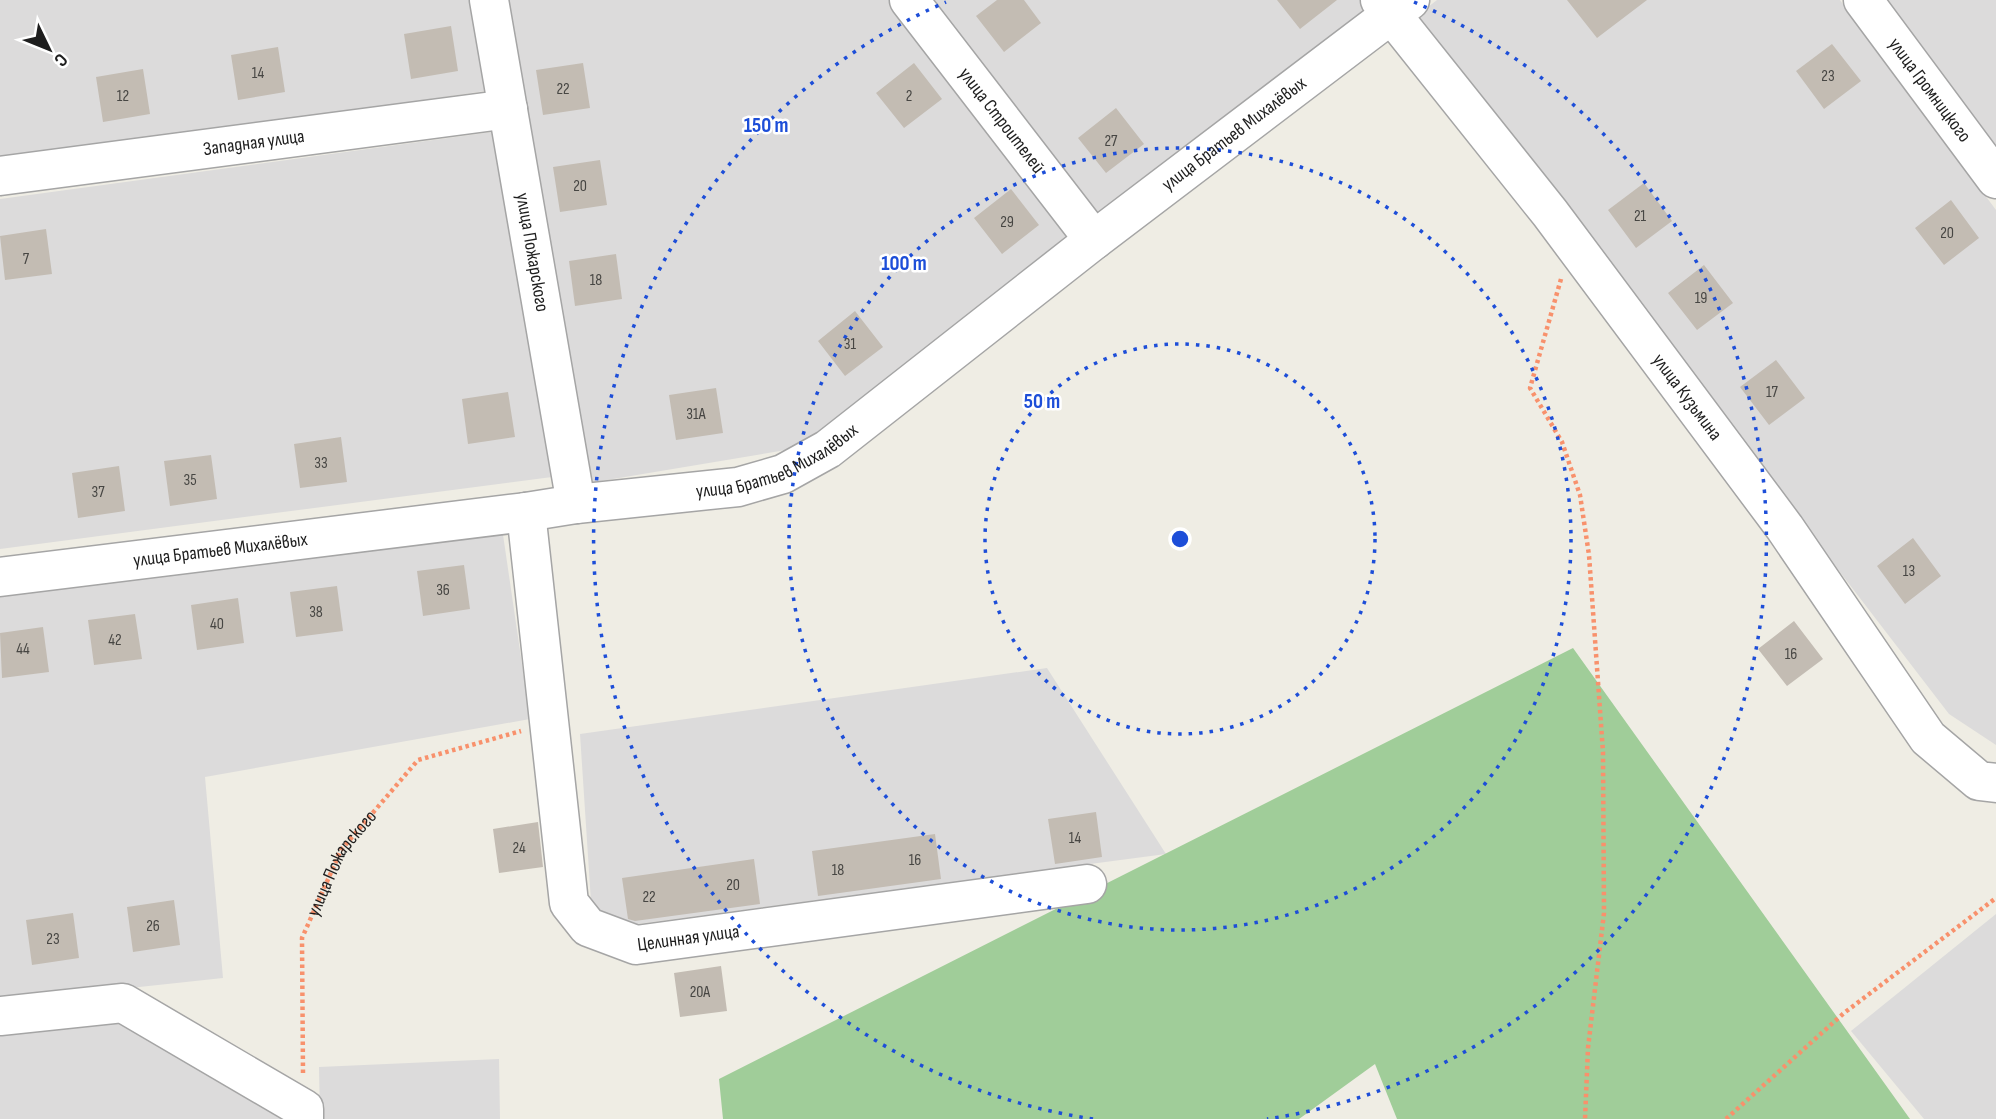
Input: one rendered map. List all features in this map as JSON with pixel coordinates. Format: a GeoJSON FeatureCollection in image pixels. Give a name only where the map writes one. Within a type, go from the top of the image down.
{"type":"FeatureCollection","features":[{"type":"Feature","properties":{"kind":"street","name":"улица Пожарского"},"geometry":{"type":"LineString","coordinates":[[489,0],[576,503]]}},
{"type":"Feature","properties":{"kind":"street","name":"улица Строителей"},"geometry":{"type":"LineString","coordinates":[[909,0],[1094,240]]}},
{"type":"Feature","properties":{"kind":"street","name":"улица Громницкого"},"geometry":{"type":"LineString","coordinates":[[1863,0],[1996,179]]}},
{"type":"Feature","properties":{"kind":"street","name":"улица Братьев Михалёвых"},"geometry":{"type":"LineString","coordinates":[[0,577],[526,512],[576,503],[738,487],[783,474],[828,449],[1394,5]]}},
{"type":"Feature","properties":{"kind":"street","name":"улица Кузьмина"},"geometry":{"type":"LineString","coordinates":[[1394,5],[1785,528],[1928,738],[1979,781],[1996,783]]}},
{"type":"Feature","properties":{"kind":"street","name":"Западная улица"},"geometry":{"type":"LineString","coordinates":[[0,176],[508,109]]}},
{"type":"Feature","properties":{"kind":"street","name":"Целинная улица"},"geometry":{"type":"LineString","coordinates":[[526,512],[569,903],[588,927],[636,945],[1087,884]]}},
{"type":"Feature","properties":{"kind":"street"},"geometry":{"type":"LineString","coordinates":[[0,1016],[123,1003],[304,1114]]}},
{"type":"Feature","properties":{"kind":"path"},"geometry":{"type":"LineString","coordinates":[[1571,241],[1530,388],[1562,442],[1580,495],[1590,555],[1603,752],[1604,914],[1588,1048],[1585,1119]]}},
{"type":"Feature","properties":{"kind":"path","name":"улица Пожарского"},"geometry":{"type":"LineString","coordinates":[[304,1114],[302,938],[341,850],[418,760],[550,723]]}},
{"type":"Feature","properties":{"kind":"path"},"geometry":{"type":"LineString","coordinates":[[1726,1119],[1844,1013],[1996,898]]}},
{"type":"Feature","properties":{"kind":"shaded area"},"geometry":{"type":"Polygon","coordinates":[[[0,0],[471,0],[485,91],[0,162],[0,0]]]}},
{"type":"Feature","properties":{"kind":"shaded area"},"geometry":{"type":"Polygon","coordinates":[[[504,0],[892,0],[1071,233],[804,447],[589,483],[504,0]]]}},
{"type":"Feature","properties":{"kind":"shaded area"},"geometry":{"type":"Polygon","coordinates":[[[924,0],[1364,0],[1371,8],[1094,218],[924,0]]]}},
{"type":"Feature","properties":{"kind":"shaded area"},"geometry":{"type":"Polygon","coordinates":[[[1437,0],[1840,0],[1996,210],[1996,745],[1949,714],[1414,18],[1437,0]]]}},
{"type":"Feature","properties":{"kind":"shaded area"},"geometry":{"type":"Polygon","coordinates":[[[1879,0],[1996,0],[1996,155],[1879,0]]]}},
{"type":"Feature","properties":{"kind":"shaded area"},"geometry":{"type":"Polygon","coordinates":[[[492,132],[552,477],[0,549],[0,199],[492,132]]]}},
{"type":"Feature","properties":{"kind":"shaded area"},"geometry":{"type":"Polygon","coordinates":[[[501,521],[530,719],[205,777],[223,978],[0,1002],[0,589],[501,521]]]}},
{"type":"Feature","properties":{"kind":"shaded area"},"geometry":{"type":"Polygon","coordinates":[[[1047,668],[1166,854],[622,926],[592,917],[580,734],[1047,668]]]}},
{"type":"Feature","properties":{"kind":"shaded area"},"geometry":{"type":"Polygon","coordinates":[[[1996,914],[1996,1119],[1924,1119],[1851,1031],[1996,914]]]}},
{"type":"Feature","properties":{"kind":"shaded area"},"geometry":{"type":"Polygon","coordinates":[[[123,1017],[285,1119],[0,1119],[0,1031],[123,1017]]]}},
{"type":"Feature","properties":{"kind":"shaded area"},"geometry":{"type":"Polygon","coordinates":[[[499,1059],[500,1119],[320,1119],[319,1067],[499,1059]]]}},
{"type":"Feature","properties":{"kind":"green space"},"geometry":{"type":"Polygon","coordinates":[[[1573,648],[1910,1119],[1397,1119],[1375,1064],[1299,1119],[723,1119],[719,1079],[1573,648]]]}},
{"type":"Feature","properties":{"kind":"building"},"geometry":{"type":"Polygon","coordinates":[[[997,0],[1024,0],[1041,23],[1004,52],[976,16],[997,0]]]}},
{"type":"Feature","properties":{"kind":"building"},"geometry":{"type":"Polygon","coordinates":[[[1277,0],[1337,0],[1300,29],[1277,0]]]}},
{"type":"Feature","properties":{"kind":"building"},"geometry":{"type":"Polygon","coordinates":[[[1567,0],[1647,0],[1597,38],[1567,0]]]}},
{"type":"Feature","properties":{"kind":"building"},"geometry":{"type":"Polygon","coordinates":[[[451,26],[458,71],[411,79],[404,34],[451,26]]]}},
{"type":"Feature","properties":{"kind":"building"},"geometry":{"type":"Polygon","coordinates":[[[1832,44],[1861,81],[1824,109],[1796,71],[1832,44]]]}},
{"type":"Feature","properties":{"kind":"building"},"geometry":{"type":"Polygon","coordinates":[[[278,47],[285,92],[238,100],[231,55],[278,47]]]}},
{"type":"Feature","properties":{"kind":"building"},"geometry":{"type":"Polygon","coordinates":[[[583,63],[590,108],[543,115],[536,70],[583,63]]]}},
{"type":"Feature","properties":{"kind":"building"},"geometry":{"type":"Polygon","coordinates":[[[914,63],[942,99],[904,128],[876,93],[914,63]]]}},
{"type":"Feature","properties":{"kind":"building"},"geometry":{"type":"Polygon","coordinates":[[[143,69],[150,114],[103,122],[96,77],[143,69]]]}},
{"type":"Feature","properties":{"kind":"building"},"geometry":{"type":"Polygon","coordinates":[[[1116,108],[1144,144],[1106,173],[1078,138],[1116,108]]]}},
{"type":"Feature","properties":{"kind":"building"},"geometry":{"type":"Polygon","coordinates":[[[600,160],[607,205],[560,212],[553,167],[600,160]]]}},
{"type":"Feature","properties":{"kind":"building"},"geometry":{"type":"Polygon","coordinates":[[[1644,183],[1672,221],[1636,248],[1608,210],[1644,183]]]}},
{"type":"Feature","properties":{"kind":"building"},"geometry":{"type":"Polygon","coordinates":[[[1011,189],[1039,225],[1002,254],[974,218],[1011,189]]]}},
{"type":"Feature","properties":{"kind":"building"},"geometry":{"type":"Polygon","coordinates":[[[1951,200],[1979,238],[1944,265],[1915,228],[1951,200]]]}},
{"type":"Feature","properties":{"kind":"building"},"geometry":{"type":"Polygon","coordinates":[[[46,229],[52,274],[5,280],[0,236],[46,229]]]}},
{"type":"Feature","properties":{"kind":"building"},"geometry":{"type":"Polygon","coordinates":[[[616,254],[622,299],[575,306],[569,261],[616,254]]]}},
{"type":"Feature","properties":{"kind":"building"},"geometry":{"type":"Polygon","coordinates":[[[1704,265],[1733,303],[1697,330],[1668,293],[1704,265]]]}},
{"type":"Feature","properties":{"kind":"building"},"geometry":{"type":"Polygon","coordinates":[[[855,311],[883,347],[845,376],[818,341],[855,311]]]}},
{"type":"Feature","properties":{"kind":"building"},"geometry":{"type":"Polygon","coordinates":[[[1776,360],[1805,398],[1769,425],[1740,387],[1776,360]]]}},
{"type":"Feature","properties":{"kind":"building"},"geometry":{"type":"Polygon","coordinates":[[[716,388],[723,433],[676,440],[669,395],[716,388]]]}},
{"type":"Feature","properties":{"kind":"building"},"geometry":{"type":"Polygon","coordinates":[[[508,392],[515,437],[468,444],[462,399],[508,392]]]}},
{"type":"Feature","properties":{"kind":"building"},"geometry":{"type":"Polygon","coordinates":[[[341,437],[347,482],[300,488],[294,444],[341,437]]]}},
{"type":"Feature","properties":{"kind":"building"},"geometry":{"type":"Polygon","coordinates":[[[211,455],[217,499],[170,506],[164,461],[211,455]]]}},
{"type":"Feature","properties":{"kind":"building"},"geometry":{"type":"Polygon","coordinates":[[[119,466],[125,511],[78,518],[72,473],[119,466]]]}},
{"type":"Feature","properties":{"kind":"building"},"geometry":{"type":"Polygon","coordinates":[[[1913,538],[1941,576],[1905,604],[1877,566],[1913,538]]]}},
{"type":"Feature","properties":{"kind":"building"},"geometry":{"type":"Polygon","coordinates":[[[464,565],[470,609],[423,616],[417,571],[464,565]]]}},
{"type":"Feature","properties":{"kind":"building"},"geometry":{"type":"Polygon","coordinates":[[[337,586],[343,631],[296,637],[290,592],[337,586]]]}},
{"type":"Feature","properties":{"kind":"building"},"geometry":{"type":"Polygon","coordinates":[[[238,598],[244,643],[197,650],[191,605],[238,598]]]}},
{"type":"Feature","properties":{"kind":"building"},"geometry":{"type":"Polygon","coordinates":[[[135,614],[142,659],[94,665],[88,620],[135,614]]]}},
{"type":"Feature","properties":{"kind":"building"},"geometry":{"type":"Polygon","coordinates":[[[1794,621],[1823,659],[1787,686],[1758,649],[1794,621]]]}},
{"type":"Feature","properties":{"kind":"building"},"geometry":{"type":"Polygon","coordinates":[[[43,627],[49,672],[2,678],[0,633],[43,627]]]}},
{"type":"Feature","properties":{"kind":"building"},"geometry":{"type":"Polygon","coordinates":[[[1096,812],[1102,857],[1055,864],[1048,819],[1096,812]]]}},
{"type":"Feature","properties":{"kind":"building"},"geometry":{"type":"Polygon","coordinates":[[[538,822],[543,867],[499,873],[493,829],[538,822]]]}},
{"type":"Feature","properties":{"kind":"building"},"geometry":{"type":"Polygon","coordinates":[[[935,834],[941,879],[818,896],[812,851],[935,834]]]}},
{"type":"Feature","properties":{"kind":"building"},"geometry":{"type":"Polygon","coordinates":[[[754,859],[760,904],[635,921],[628,919],[622,878],[754,859]]]}},
{"type":"Feature","properties":{"kind":"building"},"geometry":{"type":"Polygon","coordinates":[[[174,900],[180,945],[133,952],[127,907],[174,900]]]}},
{"type":"Feature","properties":{"kind":"building"},"geometry":{"type":"Polygon","coordinates":[[[73,913],[79,958],[32,965],[26,920],[73,913]]]}},
{"type":"Feature","properties":{"kind":"building"},"geometry":{"type":"Polygon","coordinates":[[[721,966],[727,1011],[680,1017],[674,973],[721,966]]]}}]}
